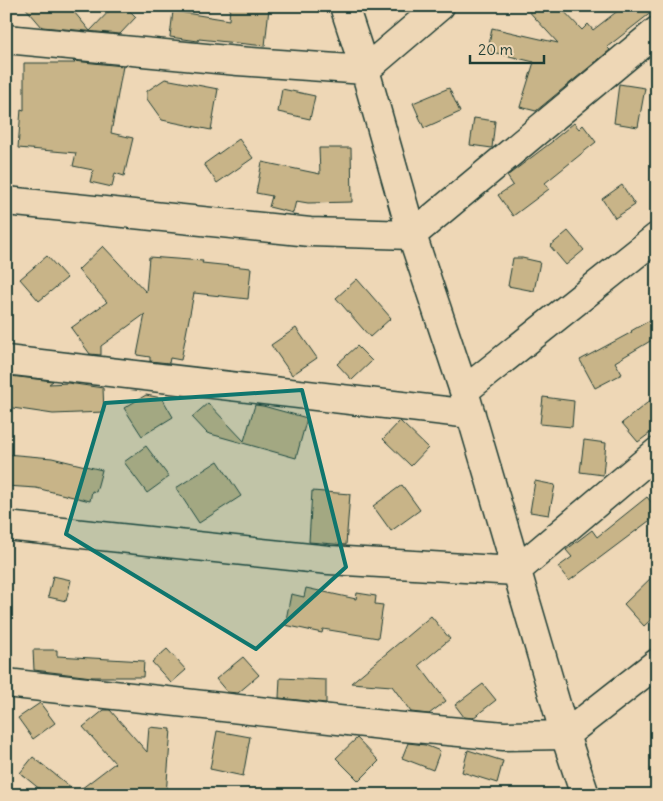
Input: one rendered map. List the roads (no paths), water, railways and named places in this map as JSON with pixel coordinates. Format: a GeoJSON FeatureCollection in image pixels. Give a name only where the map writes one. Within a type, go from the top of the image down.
{"type":"FeatureCollection","features":[{"type":"Feature","properties":{"kind":"street"},"geometry":{"type":"LineString","coordinates":[[344,6],[365,70],[412,234],[468,403],[516,571],[585,795]]}},
{"type":"Feature","properties":{"kind":"street"},"geometry":{"type":"LineString","coordinates":[[6,39],[238,61],[365,70],[440,6]]}},
{"type":"Feature","properties":{"kind":"street"},"geometry":{"type":"LineString","coordinates":[[6,201],[310,232],[412,234],[657,31]]}},
{"type":"Feature","properties":{"kind":"street"},"geometry":{"type":"LineString","coordinates":[[6,360],[468,403],[657,237]]}},
{"type":"Feature","properties":{"kind":"street"},"geometry":{"type":"LineString","coordinates":[[7,533],[329,560],[516,571],[657,452]]}},
{"type":"Feature","properties":{"kind":"street"},"geometry":{"type":"LineString","coordinates":[[6,683],[392,726],[504,736],[565,735],[657,663]]}}]}
